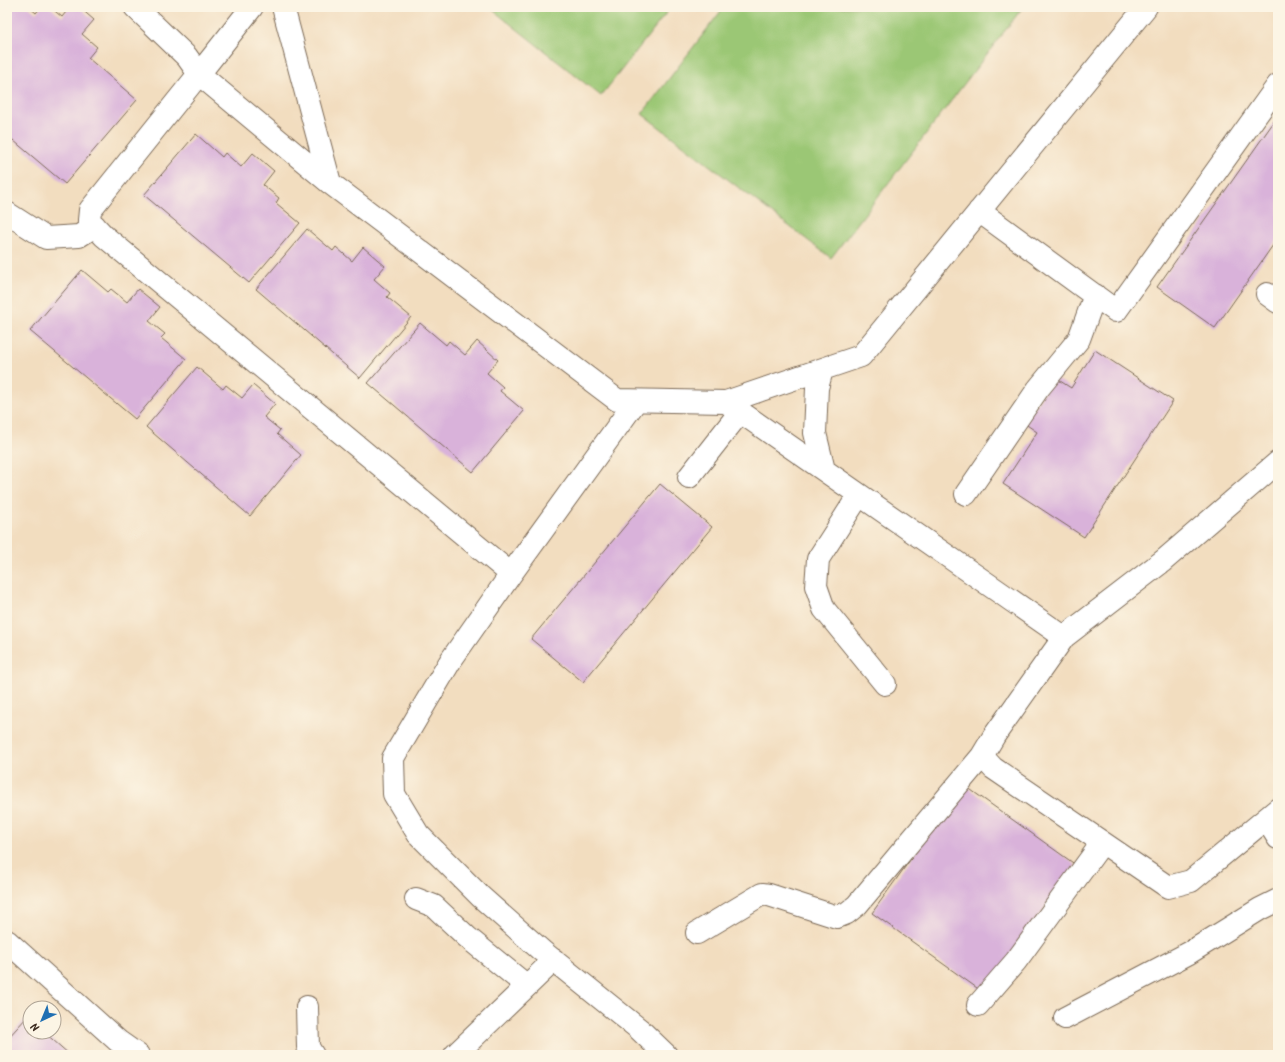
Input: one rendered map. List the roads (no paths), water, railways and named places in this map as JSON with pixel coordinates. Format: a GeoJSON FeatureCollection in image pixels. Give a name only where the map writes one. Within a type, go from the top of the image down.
{"type":"FeatureCollection","features":[{"type":"Feature","properties":{"kind":"main road"},"geometry":{"type":"LineString","coordinates":[[135,7],[187,57],[199,74],[330,183],[618,400],[733,407],[822,370],[861,356],[1146,7]]}},
{"type":"Feature","properties":{"kind":"main road"},"geometry":{"type":"LineString","coordinates":[[252,7],[90,210],[89,220],[104,236],[511,574]]}},
{"type":"Feature","properties":{"kind":"main road"},"geometry":{"type":"LineString","coordinates":[[283,7],[330,183]]}},
{"type":"Feature","properties":{"kind":"main road"},"geometry":{"type":"LineString","coordinates":[[979,211],[1116,311],[1278,85]]}},
{"type":"Feature","properties":{"kind":"main road"},"geometry":{"type":"LineString","coordinates":[[7,213],[46,238],[79,236],[95,226]]}},
{"type":"Feature","properties":{"kind":"main road"},"geometry":{"type":"LineString","coordinates":[[966,494],[1038,389],[1079,339],[1095,295]]}},
{"type":"Feature","properties":{"kind":"main road"},"geometry":{"type":"LineString","coordinates":[[822,370],[817,388],[815,434],[824,470]]}},
{"type":"Feature","properties":{"kind":"main road"},"geometry":{"type":"LineString","coordinates":[[636,401],[451,660],[393,758],[394,794],[418,834],[481,897],[639,1030],[666,1055]]}},
{"type":"Feature","properties":{"kind":"main road"},"geometry":{"type":"LineString","coordinates":[[733,407],[1064,637]]}},
{"type":"Feature","properties":{"kind":"main road"},"geometry":{"type":"LineString","coordinates":[[689,477],[733,407]]}},
{"type":"Feature","properties":{"kind":"main road"},"geometry":{"type":"LineString","coordinates":[[697,933],[762,894],[837,917],[847,913],[857,905],[982,756],[994,736],[1064,637],[1163,561],[1278,462]]}},
{"type":"Feature","properties":{"kind":"main road"},"geometry":{"type":"LineString","coordinates":[[859,495],[818,559],[816,586],[824,609],[885,684]]}},
{"type":"Feature","properties":{"kind":"main road"},"geometry":{"type":"LineString","coordinates":[[982,756],[993,768],[1168,887],[1191,881],[1272,814],[1278,838]]}},
{"type":"Feature","properties":{"kind":"main road"},"geometry":{"type":"LineString","coordinates":[[978,1005],[1016,961],[1102,843]]}},
{"type":"Feature","properties":{"kind":"main road"},"geometry":{"type":"LineString","coordinates":[[416,899],[434,906],[467,937],[527,986]]}},
{"type":"Feature","properties":{"kind":"main road"},"geometry":{"type":"LineString","coordinates":[[1065,1018],[1189,954],[1260,909],[1278,900]]}},
{"type":"Feature","properties":{"kind":"main road"},"geometry":{"type":"LineString","coordinates":[[7,941],[118,1041],[138,1055]]}},
{"type":"Feature","properties":{"kind":"main road"},"geometry":{"type":"LineString","coordinates":[[455,1055],[554,960]]}},
{"type":"Feature","properties":{"kind":"main road"},"geometry":{"type":"LineString","coordinates":[[307,1007],[308,1047],[313,1055]]}}]}
